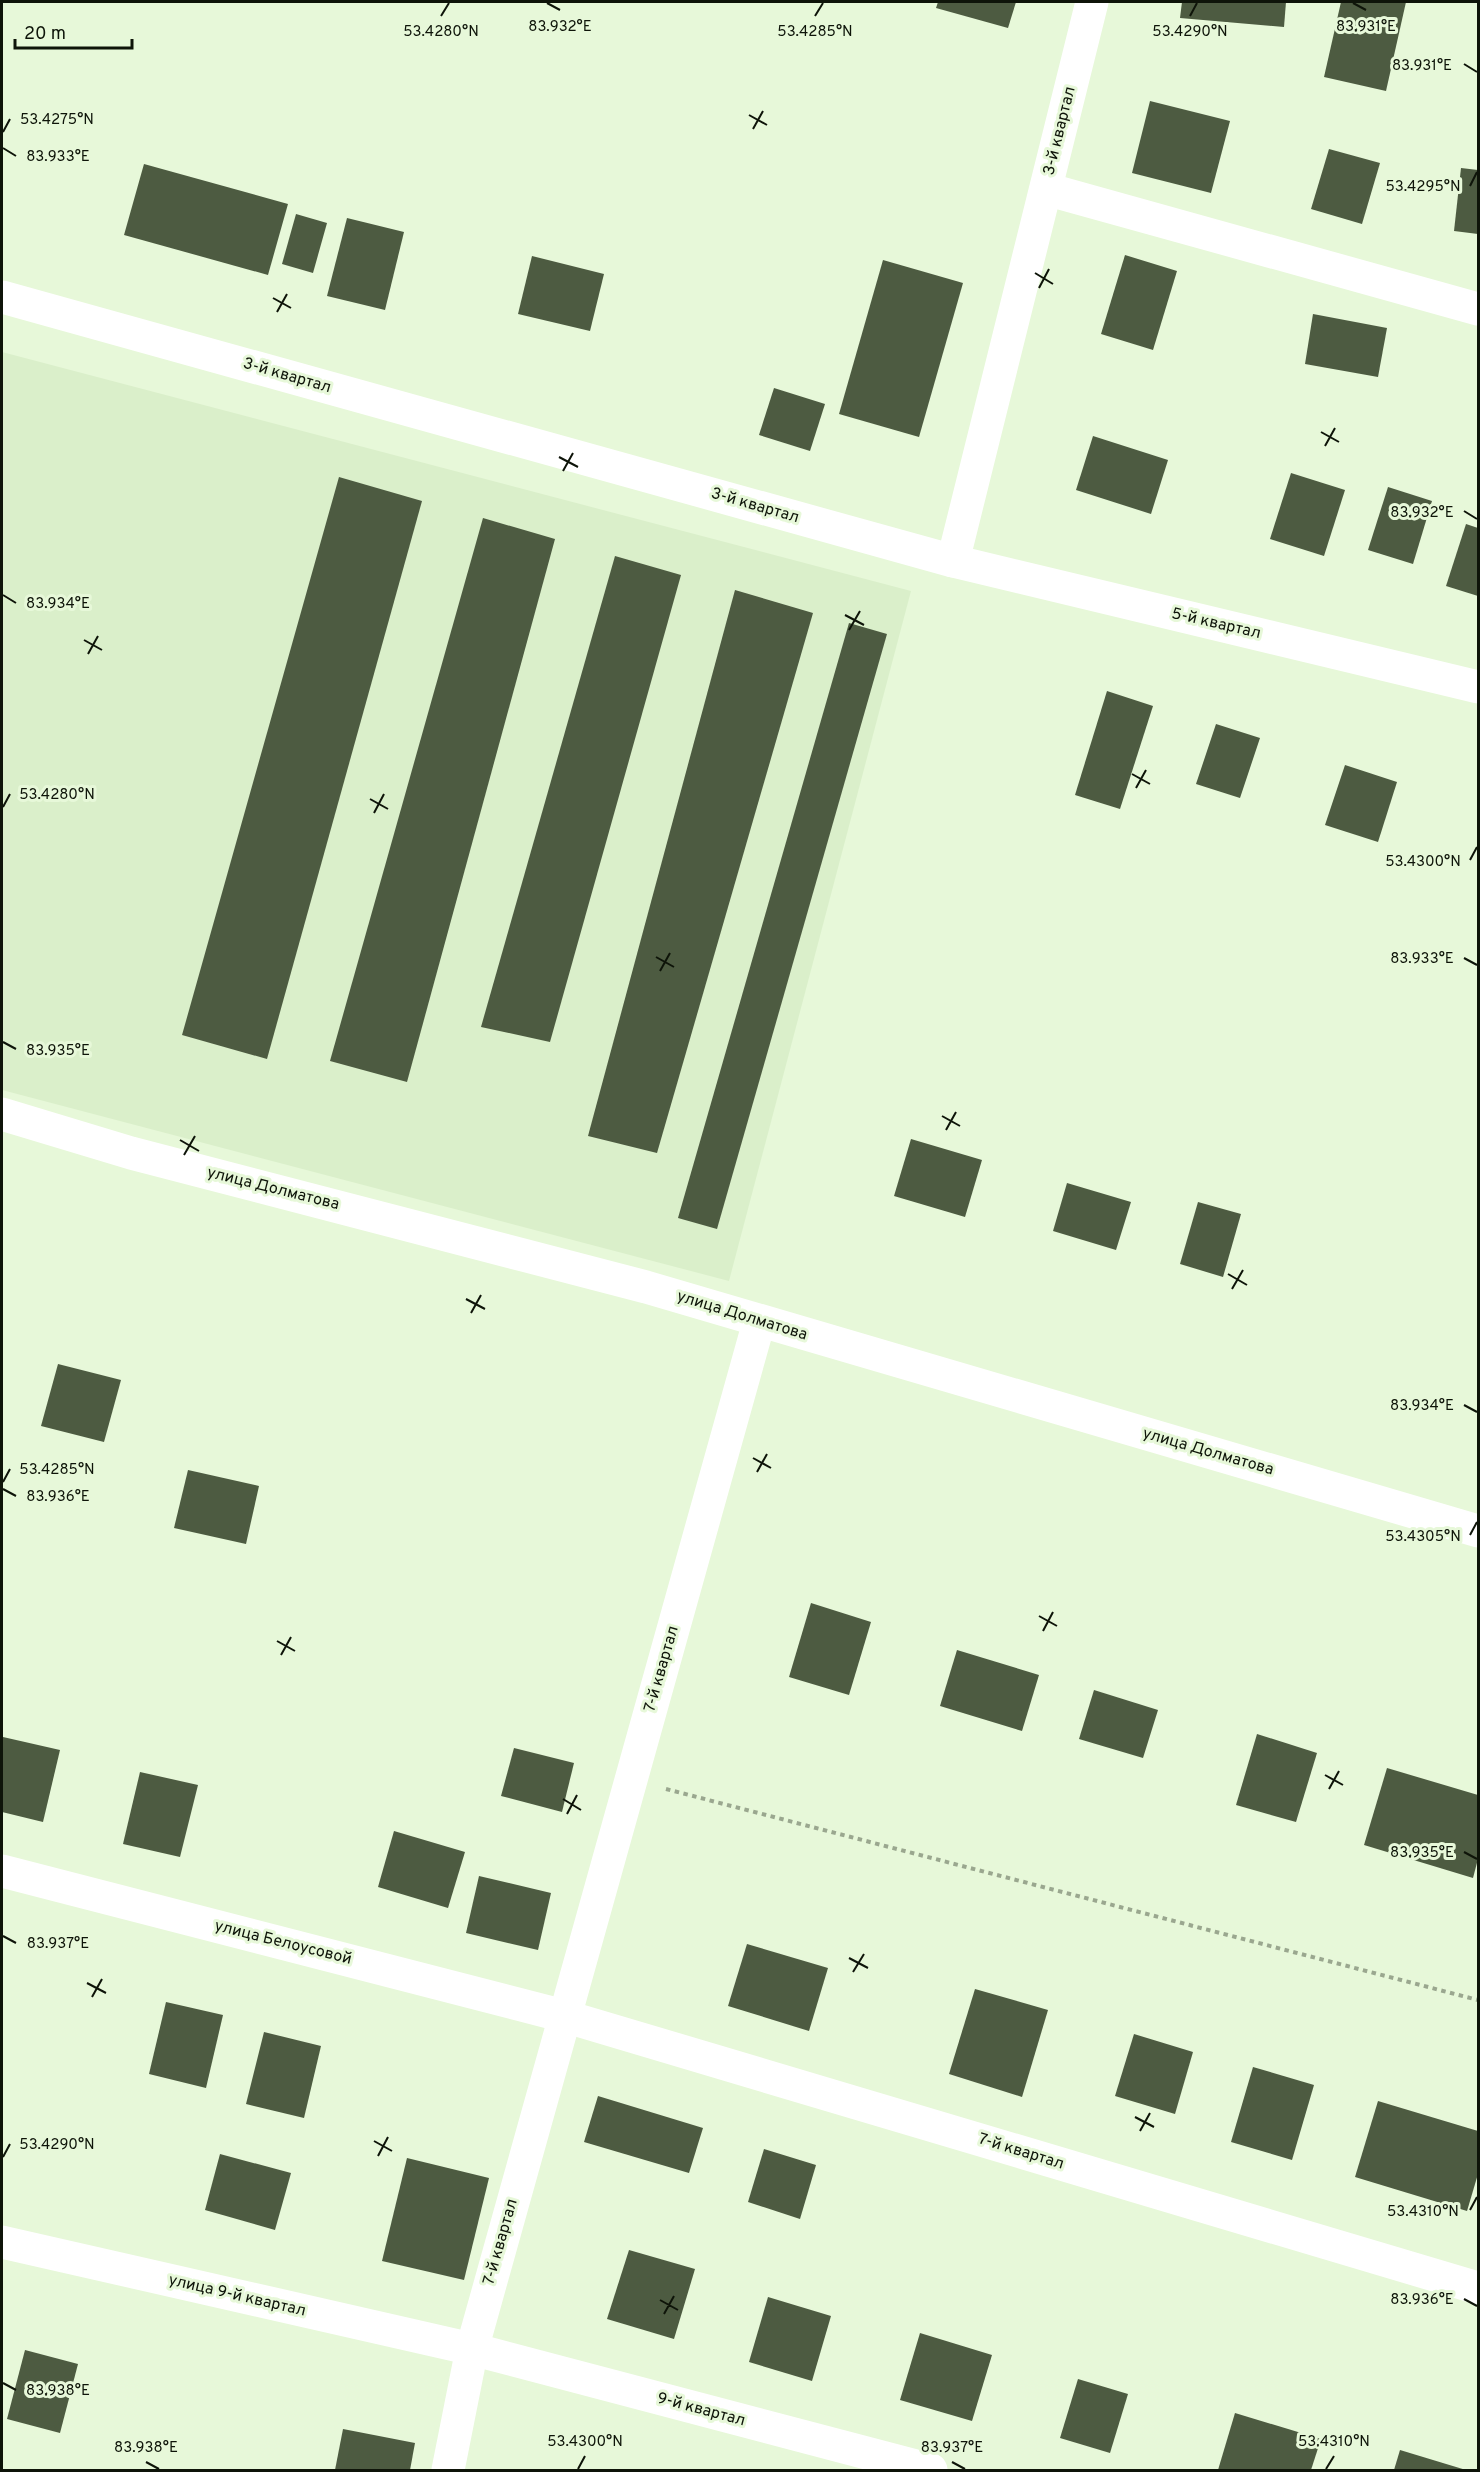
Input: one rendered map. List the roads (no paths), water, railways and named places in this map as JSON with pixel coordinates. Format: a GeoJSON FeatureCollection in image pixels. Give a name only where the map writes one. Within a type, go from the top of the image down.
{"type":"FeatureCollection","features":[{"type":"Feature","properties":{"kind":"street","name":"3-й квартал"},"geometry":{"type":"LineString","coordinates":[[2,297],[953,561],[1092,2]]}},
{"type":"Feature","properties":{"kind":"street"},"geometry":{"type":"LineString","coordinates":[[1046,189],[1479,309]]}},
{"type":"Feature","properties":{"kind":"street","name":"5-й квартал"},"geometry":{"type":"LineString","coordinates":[[953,561],[1479,687]]}},
{"type":"Feature","properties":{"kind":"street","name":"улица Долматова"},"geometry":{"type":"LineString","coordinates":[[2,1114],[131,1153],[275,1188],[646,1287],[759,1322],[1479,1531]]}},
{"type":"Feature","properties":{"kind":"street","name":"7-й квартал"},"geometry":{"type":"LineString","coordinates":[[448,2470],[472,2349],[759,1322]]}},
{"type":"Feature","properties":{"kind":"street","name":"улица Белоусовой"},"geometry":{"type":"LineString","coordinates":[[2,1871],[564,2016]]}},
{"type":"Feature","properties":{"kind":"street","name":"7-й квартал"},"geometry":{"type":"LineString","coordinates":[[564,2016],[1479,2288]]}},
{"type":"Feature","properties":{"kind":"street","name":"улица 9-й квартал"},"geometry":{"type":"LineString","coordinates":[[2,2242],[472,2349]]}},
{"type":"Feature","properties":{"kind":"street","name":"9-й квартал"},"geometry":{"type":"LineString","coordinates":[[472,2349],[931,2470]]}}]}
